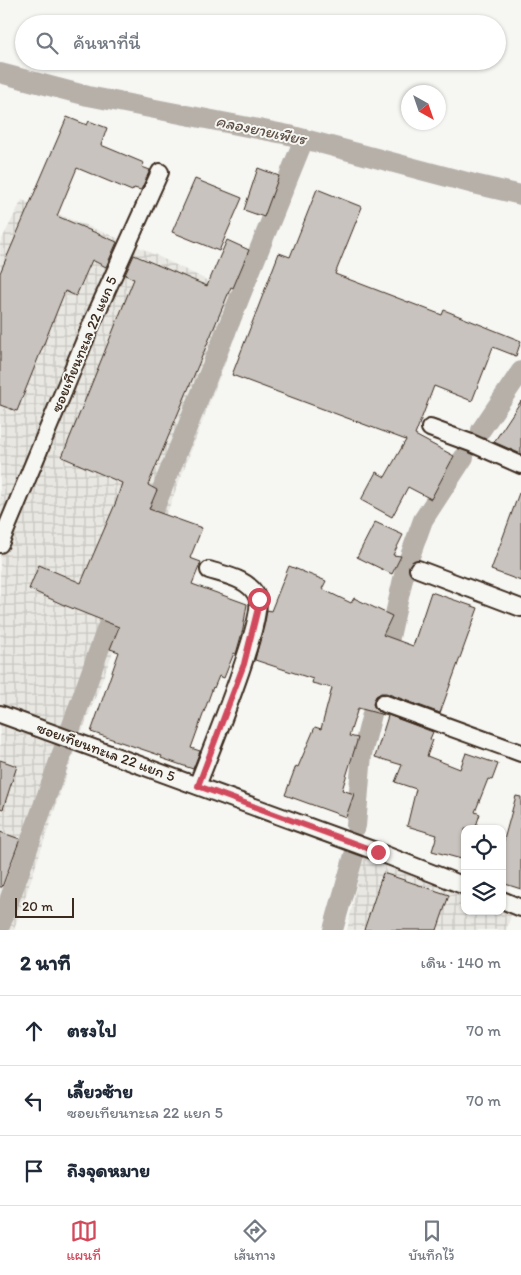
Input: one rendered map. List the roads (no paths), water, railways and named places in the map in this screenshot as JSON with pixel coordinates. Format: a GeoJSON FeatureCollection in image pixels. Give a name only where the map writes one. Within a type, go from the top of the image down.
{"type":"FeatureCollection","features":[{"type":"Feature","properties":{"kind":"street","name":"ซอยเทียนทะเล 22 แยก 5"},"geometry":{"type":"LineString","coordinates":[[0,544],[92,323],[160,172]]}},
{"type":"Feature","properties":{"kind":"street"},"geometry":{"type":"LineString","coordinates":[[430,428],[471,443],[521,465]]}},
{"type":"Feature","properties":{"kind":"street"},"geometry":{"type":"LineString","coordinates":[[418,569],[521,608]]}},
{"type":"Feature","properties":{"kind":"street"},"geometry":{"type":"LineString","coordinates":[[198,786],[244,664],[259,599],[255,592],[244,582],[209,570]]}},
{"type":"Feature","properties":{"kind":"street"},"geometry":{"type":"LineString","coordinates":[[383,703],[521,753]]}},
{"type":"Feature","properties":{"kind":"street","name":"ซอยเทียนทะเล 22 แยก 5"},"geometry":{"type":"LineString","coordinates":[[0,714],[369,848],[461,884]]}},
{"type":"Feature","properties":{"kind":"street"},"geometry":{"type":"LineString","coordinates":[[506,902],[521,908]]}},
{"type":"Feature","properties":{"kind":"waterway","name":"คลองยายเพียร"},"geometry":{"type":"LineString","coordinates":[[0,73],[88,96],[289,135],[521,195]]}},
{"type":"Feature","properties":{"kind":"waterway"},"geometry":{"type":"LineString","coordinates":[[143,536],[304,139]]}},
{"type":"Feature","properties":{"kind":"waterway"},"geometry":{"type":"LineString","coordinates":[[481,430],[521,371]]}},
{"type":"Feature","properties":{"kind":"waterway"},"geometry":{"type":"LineString","coordinates":[[356,826],[362,754],[405,570],[423,520],[464,457]]}},
{"type":"Feature","properties":{"kind":"waterway"},"geometry":{"type":"LineString","coordinates":[[0,926],[118,597]]}},
{"type":"Feature","properties":{"kind":"waterway"},"geometry":{"type":"LineString","coordinates":[[333,930],[354,855]]}}]}
